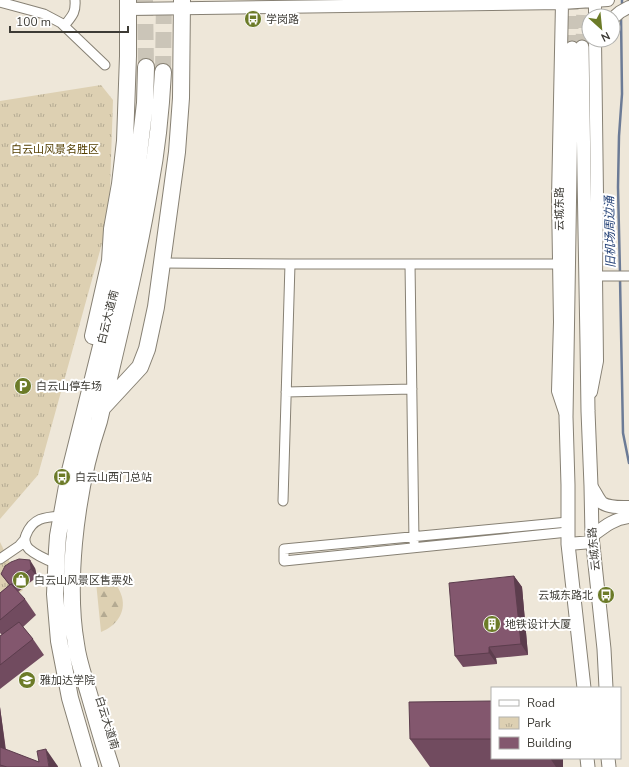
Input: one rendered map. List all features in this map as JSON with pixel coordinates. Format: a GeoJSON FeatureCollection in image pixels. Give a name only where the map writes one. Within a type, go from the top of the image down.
{"type":"FeatureCollection","features":[{"type":"Feature","properties":{"kind":"highway"},"geometry":{"type":"LineString","coordinates":[[88,399],[90,349],[110,262],[112,229],[120,184],[125,141],[128,4]]}},
{"type":"Feature","properties":{"kind":"highway"},"geometry":{"type":"LineString","coordinates":[[102,407],[140,367],[147,349],[156,307],[177,152],[181,98],[182,4]]}},
{"type":"Feature","properties":{"kind":"highway","name":"白云大道南"},"geometry":{"type":"LineString","coordinates":[[111,767],[84,678],[76,644],[71,586],[73,555],[69,475],[120,270],[131,212],[145,103],[146,67]]}},
{"type":"Feature","properties":{"kind":"highway","name":"白云大道南"},"geometry":{"type":"LineString","coordinates":[[90,767],[70,698],[61,654],[55,594],[58,536],[70,515],[82,484],[92,442],[99,421],[132,279],[150,186],[159,124],[163,72]]}},
{"type":"Feature","properties":{"kind":"highway","name":"白云大道南"},"geometry":{"type":"LineString","coordinates":[[70,515],[81,538],[80,578],[85,639],[95,683],[120,767]]}},
{"type":"Feature","properties":{"kind":"highway","name":"白云大道南"},"geometry":{"type":"LineString","coordinates":[[57,564],[73,670],[101,767]]}},
{"type":"Feature","properties":{"kind":"main road","name":"云城东路"},"geometry":{"type":"LineString","coordinates":[[589,48],[584,174],[588,410],[592,486],[592,539],[604,649],[606,687]]}},
{"type":"Feature","properties":{"kind":"main road","name":"云城东路"},"geometry":{"type":"LineString","coordinates":[[584,687],[568,533],[566,417],[589,48]]}},
{"type":"Feature","properties":{"kind":"street"},"geometry":{"type":"LineString","coordinates":[[64,26],[73,15],[76,8],[76,0]]}},
{"type":"Feature","properties":{"kind":"street"},"geometry":{"type":"LineString","coordinates":[[128,4],[563,2],[608,0]]}},
{"type":"Feature","properties":{"kind":"street"},"geometry":{"type":"LineString","coordinates":[[0,2],[44,14],[61,23],[105,65]]}},
{"type":"Feature","properties":{"kind":"street","name":"云城东路"},"geometry":{"type":"LineString","coordinates":[[563,2],[558,198],[560,322],[558,391],[566,417]]}},
{"type":"Feature","properties":{"kind":"street","name":"云城东路"},"geometry":{"type":"LineString","coordinates":[[588,410],[597,361],[600,276],[589,48]]}},
{"type":"Feature","properties":{"kind":"street"},"geometry":{"type":"LineString","coordinates":[[162,263],[559,264]]}},
{"type":"Feature","properties":{"kind":"street"},"geometry":{"type":"LineString","coordinates":[[283,501],[290,264]]}},
{"type":"Feature","properties":{"kind":"street"},"geometry":{"type":"LineString","coordinates":[[410,264],[414,548]]}},
{"type":"Feature","properties":{"kind":"street"},"geometry":{"type":"LineString","coordinates":[[600,276],[629,276]]}},
{"type":"Feature","properties":{"kind":"street"},"geometry":{"type":"LineString","coordinates":[[286,392],[412,390]]}},
{"type":"Feature","properties":{"kind":"street"},"geometry":{"type":"LineString","coordinates":[[592,486],[601,502],[604,504],[629,507]]}},
{"type":"Feature","properties":{"kind":"street"},"geometry":{"type":"LineString","coordinates":[[0,559],[19,546],[25,539],[32,524],[38,520],[70,515]]}},
{"type":"Feature","properties":{"kind":"street"},"geometry":{"type":"LineString","coordinates":[[568,533],[284,561],[284,549],[414,536],[568,533],[592,539],[607,524],[620,518],[629,517]]}},
{"type":"Feature","properties":{"kind":"street"},"geometry":{"type":"LineString","coordinates":[[25,539],[28,548],[39,556],[57,564]]}},
{"type":"Feature","properties":{"kind":"green space","name":"白云山风景名胜区"},"geometry":{"type":"Polygon","coordinates":[[[101,85],[113,100],[109,218],[38,475],[0,519],[0,101],[101,85]]]}},
{"type":"Feature","properties":{"kind":"green space"},"geometry":{"type":"Polygon","coordinates":[[[0,542],[23,590],[0,609],[0,542]]]}},
{"type":"Feature","properties":{"kind":"green space"},"geometry":{"type":"Polygon","coordinates":[[[107,581],[115,584],[119,589],[122,597],[123,608],[115,623],[101,632],[96,582],[107,581]]]}},
{"type":"Feature","properties":{"kind":"building"},"geometry":{"type":"Polygon","coordinates":[[[19,559],[30,560],[31,569],[10,585],[1,574],[5,566],[19,559]]]}},
{"type":"Feature","properties":{"kind":"building","name":"地铁设计大厦"},"geometry":{"type":"Polygon","coordinates":[[[514,576],[521,644],[489,647],[489,653],[455,656],[449,583],[514,576]]]}},
{"type":"Feature","properties":{"kind":"building"},"geometry":{"type":"Polygon","coordinates":[[[11,584],[25,599],[0,620],[0,593],[11,584]]]}},
{"type":"Feature","properties":{"kind":"building"},"geometry":{"type":"Polygon","coordinates":[[[19,622],[33,639],[0,665],[0,636],[19,622]]]}},
{"type":"Feature","properties":{"kind":"building"},"geometry":{"type":"Polygon","coordinates":[[[491,701],[491,739],[410,739],[409,702],[491,701]]]}},
{"type":"Feature","properties":{"kind":"building"},"geometry":{"type":"Polygon","coordinates":[[[0,747],[39,762],[37,751],[46,749],[49,767],[7,767],[0,765],[0,747]]]}},
{"type":"Feature","properties":{"kind":"waterway","name":"旧机场周边涌"},"geometry":{"type":"LineString","coordinates":[[622,0],[622,7]]}},
{"type":"Feature","properties":{"kind":"waterway","name":"旧机场周边涌"},"geometry":{"type":"LineString","coordinates":[[620,273],[618,187],[622,94],[621,16]]}},
{"type":"Feature","properties":{"kind":"waterway","name":"旧机场周边涌"},"geometry":{"type":"LineString","coordinates":[[620,278],[623,433],[629,463]]}},
{"type":"Feature","properties":{"kind":"tunnel"},"geometry":{"type":"LineString","coordinates":[[145,0],[146,67]]}},
{"type":"Feature","properties":{"kind":"tunnel"},"geometry":{"type":"LineString","coordinates":[[163,72],[164,0]]}},
{"type":"Feature","properties":{"kind":"tunnel"},"geometry":{"type":"LineString","coordinates":[[572,0],[572,48]]}},
{"type":"Feature","properties":{"kind":"tunnel"},"geometry":{"type":"LineString","coordinates":[[583,0],[583,8]]}},
{"type":"Feature","properties":{"kind":"place","name":"学岗路"},"geometry":{"type":"Point","coordinates":[253,19]}},
{"type":"Feature","properties":{"kind":"place","name":"白云山停车场"},"geometry":{"type":"Point","coordinates":[23,386]}},
{"type":"Feature","properties":{"kind":"place","name":"白云山西门总站"},"geometry":{"type":"Point","coordinates":[62,477]}},
{"type":"Feature","properties":{"kind":"place","name":"白云山风景区售票处"},"geometry":{"type":"Point","coordinates":[21,580]}},
{"type":"Feature","properties":{"kind":"place","name":"云城东路北"},"geometry":{"type":"Point","coordinates":[606,595]}},
{"type":"Feature","properties":{"kind":"place","name":"地铁设计大厦"},"geometry":{"type":"Point","coordinates":[492,624]}},
{"type":"Feature","properties":{"kind":"place","name":"雅加达学院"},"geometry":{"type":"Point","coordinates":[27,680]}}]}
